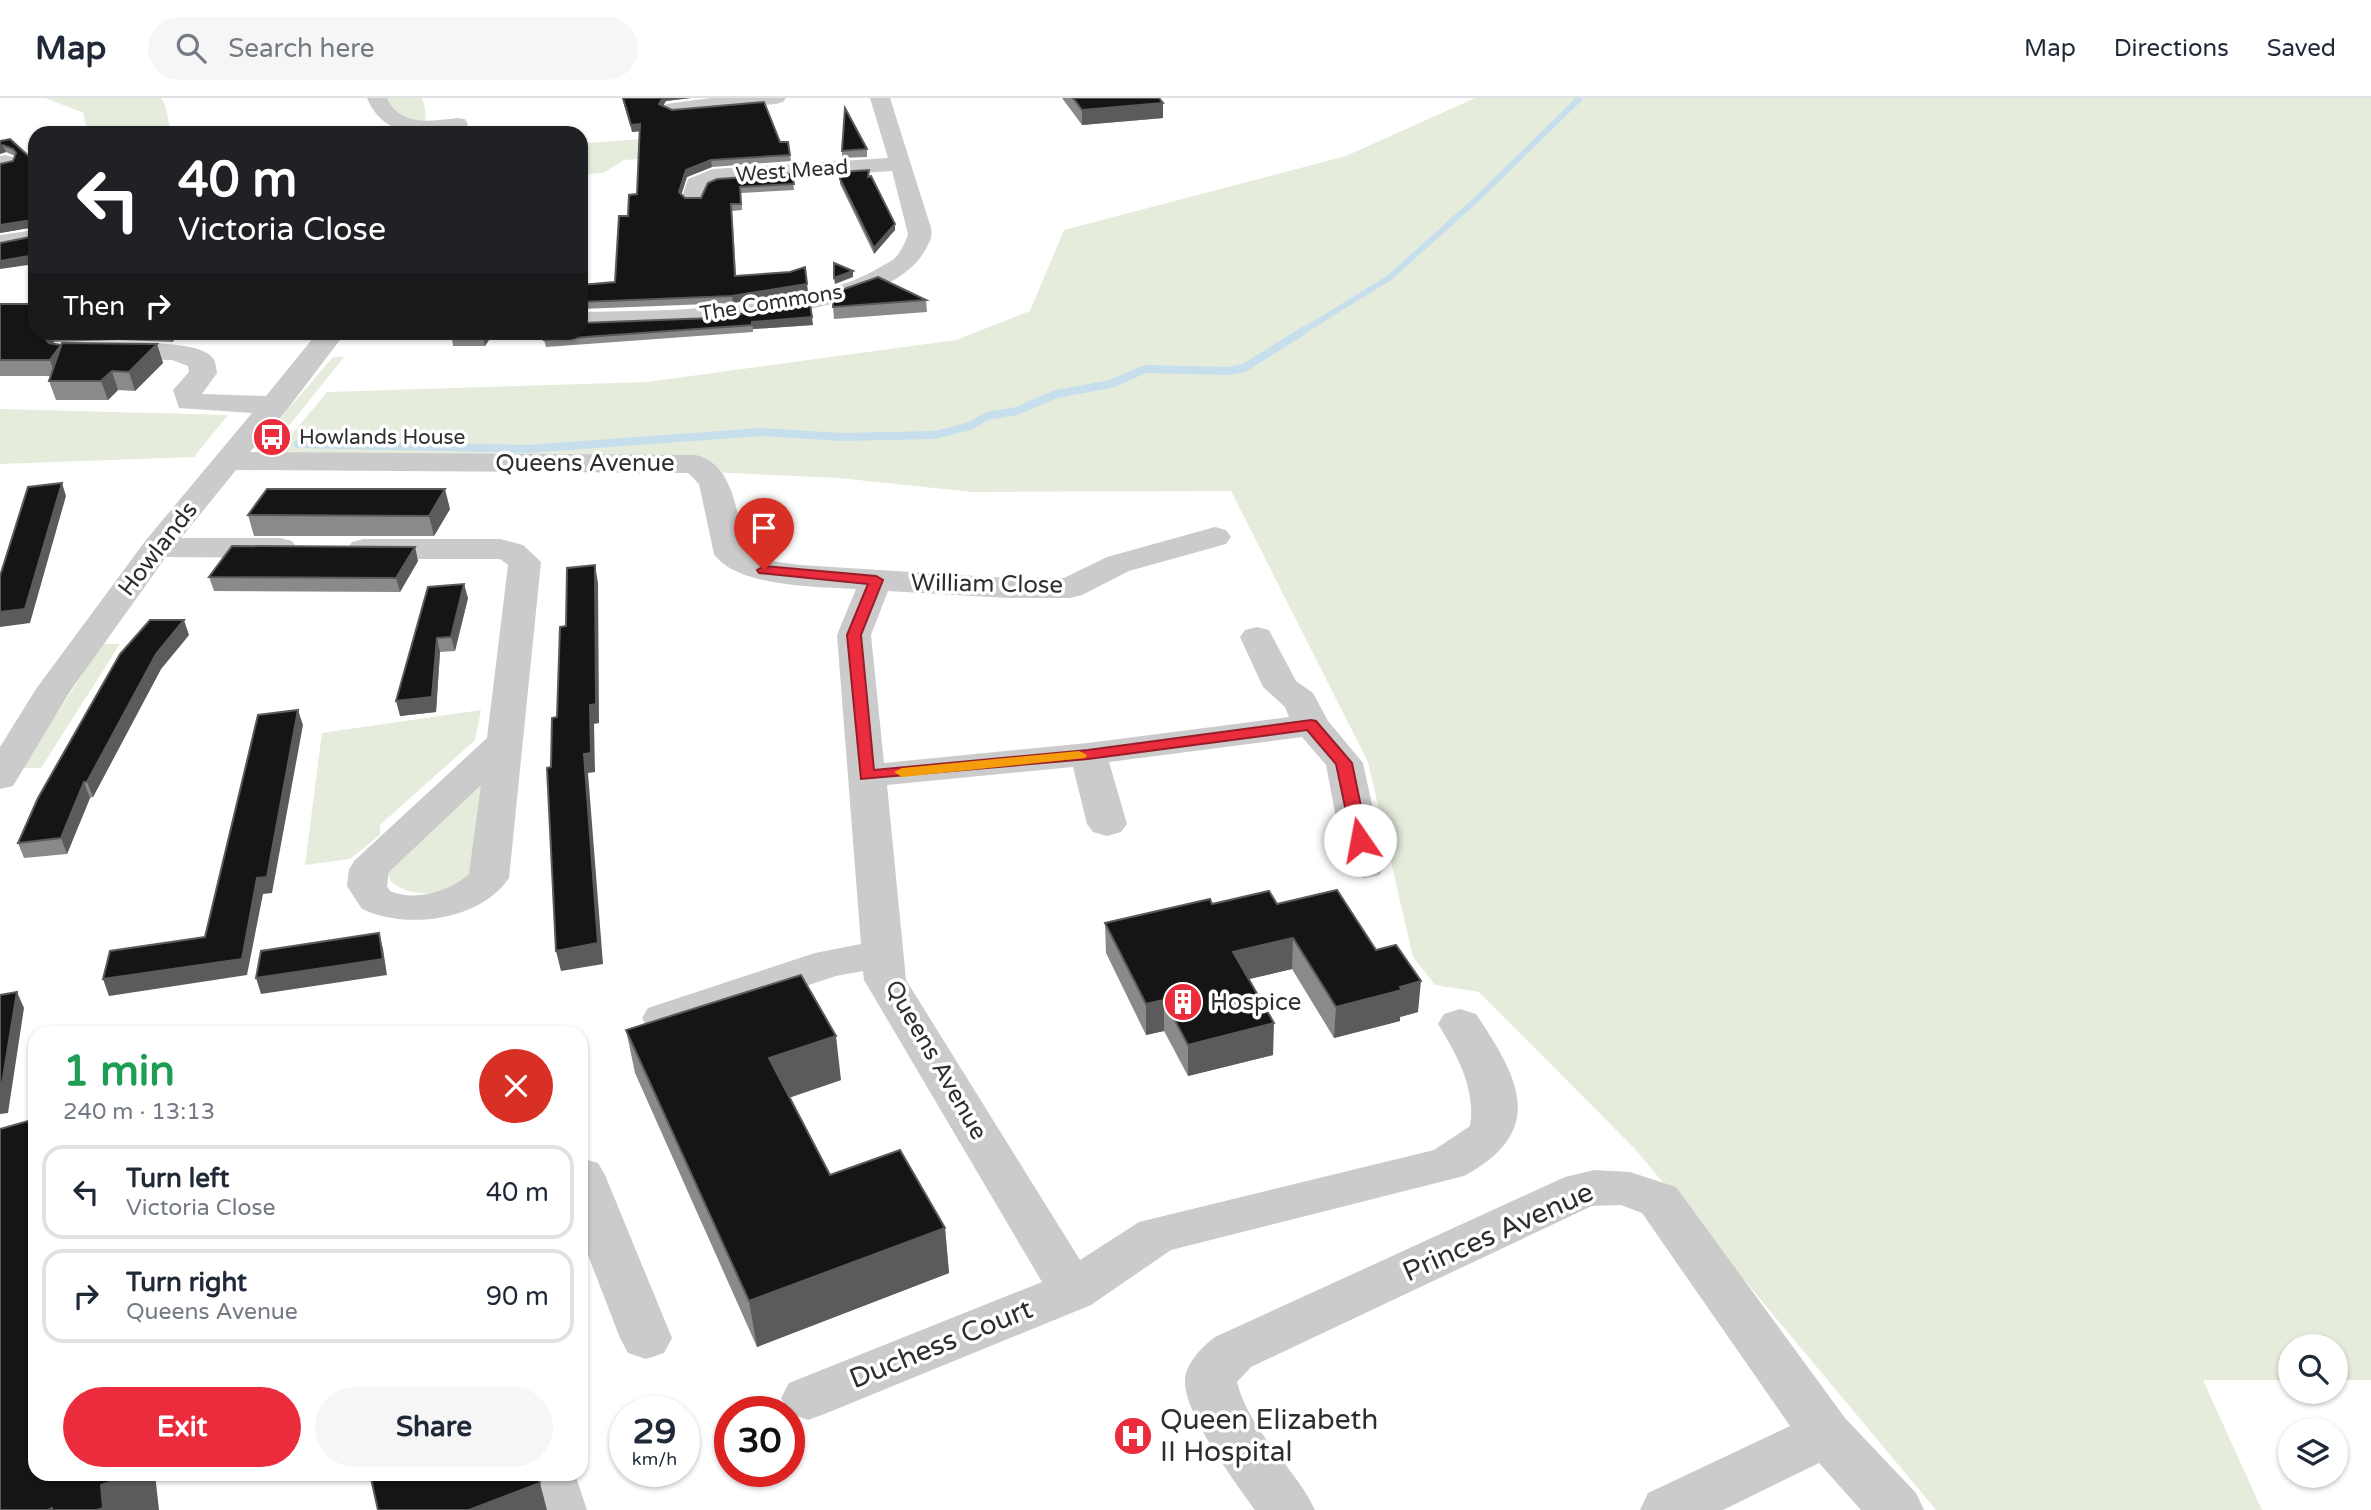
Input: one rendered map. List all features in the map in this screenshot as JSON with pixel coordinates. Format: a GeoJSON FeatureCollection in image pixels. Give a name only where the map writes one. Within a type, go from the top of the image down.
{"type":"FeatureCollection","features":[{"type":"Feature","properties":{"kind":"street"},"geometry":{"type":"LineString","coordinates":[[377,98],[390,118],[405,126]]}},
{"type":"Feature","properties":{"kind":"street"},"geometry":{"type":"LineString","coordinates":[[673,108],[776,98]]}},
{"type":"Feature","properties":{"kind":"street","name":"The Commons"},"geometry":{"type":"LineString","coordinates":[[588,320],[649,320],[768,307],[838,295],[884,279],[909,260],[920,236],[902,164],[880,98]]}},
{"type":"Feature","properties":{"kind":"street"},"geometry":{"type":"LineString","coordinates":[[428,126],[456,121]]}},
{"type":"Feature","properties":{"kind":"street","name":"West Mead"},"geometry":{"type":"LineString","coordinates":[[694,197],[696,184],[713,176],[902,164]]}},
{"type":"Feature","properties":{"kind":"street"},"geometry":{"type":"LineString","coordinates":[[0,242],[28,238]]}},
{"type":"Feature","properties":{"kind":"street","name":"Howlands"},"geometry":{"type":"LineString","coordinates":[[0,778],[54,688],[158,547],[327,340]]}},
{"type":"Feature","properties":{"kind":"street"},"geometry":{"type":"LineString","coordinates":[[78,351],[175,352],[201,361],[203,373],[187,390],[189,402],[276,405]]}},
{"type":"Feature","properties":{"kind":"street","name":"Queens Avenue"},"geometry":{"type":"LineString","coordinates":[[228,461],[696,464],[714,482],[730,554],[742,562],[764,570],[876,580],[854,635],[885,980],[1073,1291]]}},
{"type":"Feature","properties":{"kind":"street","name":"William Close"},"geometry":{"type":"LineString","coordinates":[[876,580],[1008,588],[1070,588],[1118,564],[1215,537]]}},
{"type":"Feature","properties":{"kind":"street"},"geometry":{"type":"LineString","coordinates":[[158,547],[500,549],[521,557],[525,562],[506,740],[489,878],[473,892],[453,901],[426,905],[395,905],[377,900],[367,886],[369,869],[506,740]]}},
{"type":"Feature","properties":{"kind":"street"},"geometry":{"type":"LineString","coordinates":[[1257,637],[1282,687],[1300,701],[1311,724],[1344,763],[1365,866]]}},
{"type":"Feature","properties":{"kind":"street"},"geometry":{"type":"LineString","coordinates":[[867,776],[1088,754],[1311,724]]}},
{"type":"Feature","properties":{"kind":"street"},"geometry":{"type":"LineString","coordinates":[[1088,754],[1107,824]]}},
{"type":"Feature","properties":{"kind":"street"},"geometry":{"type":"LineString","coordinates":[[664,1018],[830,963],[884,954]]}},
{"type":"Feature","properties":{"kind":"street"},"geometry":{"type":"LineString","coordinates":[[1073,1291],[1156,1235],[1447,1164],[1475,1149],[1493,1128],[1492,1094],[1481,1054],[1460,1024]]}},
{"type":"Feature","properties":{"kind":"street","name":"Princes Avenue"},"geometry":{"type":"LineString","coordinates":[[1287,1510],[1217,1404],[1211,1380],[1216,1366],[1233,1352],[1582,1190],[1605,1185],[1626,1186],[1658,1200],[1826,1434],[1896,1510]]}},
{"type":"Feature","properties":{"kind":"street"},"geometry":{"type":"LineString","coordinates":[[588,1192],[646,1338]]}},
{"type":"Feature","properties":{"kind":"street","name":"Duchess Court"},"geometry":{"type":"LineString","coordinates":[[808,1398],[1073,1291]]}},
{"type":"Feature","properties":{"kind":"street"},"geometry":{"type":"LineString","coordinates":[[1668,1510],[1826,1434]]}},
{"type":"Feature","properties":{"kind":"street"},"geometry":{"type":"LineString","coordinates":[[550,1481],[559,1510]]}},
{"type":"Feature","properties":{"kind":"green space"},"geometry":{"type":"Polygon","coordinates":[[[45,98],[161,98],[170,126],[87,126],[84,113],[45,98]]]}},
{"type":"Feature","properties":{"kind":"green space"},"geometry":{"type":"Polygon","coordinates":[[[384,98],[422,98],[426,125],[397,116],[384,98]]]}},
{"type":"Feature","properties":{"kind":"green space"},"geometry":{"type":"Polygon","coordinates":[[[1475,98],[2371,98],[2371,1380],[2348,1380],[2348,1334],[2278,1334],[2278,1380],[2203,1380],[2262,1510],[1936,1510],[1635,1149],[1479,992],[1435,985],[1413,957],[1368,762],[1231,491],[972,492],[839,478],[277,452],[327,392],[647,382],[956,340],[1030,311],[1064,230],[1346,156],[1475,98]]]}},
{"type":"Feature","properties":{"kind":"green space"},"geometry":{"type":"Polygon","coordinates":[[[668,137],[667,157],[624,160],[603,173],[588,174],[588,143],[668,137]]]}},
{"type":"Feature","properties":{"kind":"green space"},"geometry":{"type":"Polygon","coordinates":[[[333,357],[344,357],[268,452],[258,444],[333,357]]]}},
{"type":"Feature","properties":{"kind":"green space"},"geometry":{"type":"Polygon","coordinates":[[[0,409],[228,415],[194,457],[0,464],[0,409]]]}},
{"type":"Feature","properties":{"kind":"green space"},"geometry":{"type":"Polygon","coordinates":[[[102,644],[120,644],[41,768],[22,768],[102,644]]]}},
{"type":"Feature","properties":{"kind":"green space"},"geometry":{"type":"Polygon","coordinates":[[[481,710],[475,740],[380,825],[380,835],[350,859],[305,865],[322,733],[481,710]]]}},
{"type":"Feature","properties":{"kind":"green space"},"geometry":{"type":"Polygon","coordinates":[[[484,777],[473,875],[454,888],[432,893],[410,891],[390,881],[389,871],[484,777]]]}},
{"type":"Feature","properties":{"kind":"building"},"geometry":{"type":"Polygon","coordinates":[[[623,98],[663,98],[659,104],[672,110],[764,102],[780,142],[788,142],[790,155],[711,160],[686,170],[679,192],[685,198],[701,198],[708,183],[717,179],[792,174],[794,184],[740,187],[741,204],[731,204],[735,276],[790,272],[805,267],[807,284],[732,296],[588,302],[588,284],[615,282],[619,216],[628,216],[629,195],[637,194],[640,124],[631,125],[623,98]]]}},
{"type":"Feature","properties":{"kind":"building"},"geometry":{"type":"Polygon","coordinates":[[[1073,98],[1159,98],[1163,103],[1082,110],[1073,98]]]}},
{"type":"Feature","properties":{"kind":"building"},"geometry":{"type":"Polygon","coordinates":[[[845,108],[867,149],[842,151],[845,108]]]}},
{"type":"Feature","properties":{"kind":"building"},"geometry":{"type":"Polygon","coordinates":[[[10,139],[28,156],[28,221],[0,225],[0,164],[13,161],[16,153],[13,149],[0,146],[0,141],[10,139]]]}},
{"type":"Feature","properties":{"kind":"building"},"geometry":{"type":"Polygon","coordinates":[[[869,170],[868,177],[871,176],[895,224],[874,248],[840,179],[840,172],[869,170]]]}},
{"type":"Feature","properties":{"kind":"building"},"geometry":{"type":"Polygon","coordinates":[[[28,237],[28,256],[0,261],[0,243],[28,237]]]}},
{"type":"Feature","properties":{"kind":"building"},"geometry":{"type":"Polygon","coordinates":[[[834,263],[853,271],[834,278],[834,263]]]}},
{"type":"Feature","properties":{"kind":"building"},"geometry":{"type":"Polygon","coordinates":[[[878,277],[926,300],[833,307],[833,293],[878,277]]]}},
{"type":"Feature","properties":{"kind":"building"},"geometry":{"type":"Polygon","coordinates":[[[0,304],[28,304],[28,340],[46,340],[61,345],[50,360],[0,360],[0,304]]]}},
{"type":"Feature","properties":{"kind":"building"},"geometry":{"type":"Polygon","coordinates":[[[810,304],[812,317],[752,322],[752,325],[588,337],[588,323],[712,318],[810,304]]]}},
{"type":"Feature","properties":{"kind":"building"},"geometry":{"type":"Polygon","coordinates":[[[62,343],[157,344],[129,372],[112,371],[101,381],[49,381],[62,343]]]}},
{"type":"Feature","properties":{"kind":"building"},"geometry":{"type":"Polygon","coordinates":[[[62,483],[25,609],[0,612],[0,576],[28,487],[62,483]]]}},
{"type":"Feature","properties":{"kind":"building"},"geometry":{"type":"Polygon","coordinates":[[[267,489],[445,489],[429,516],[248,515],[267,489]]]}},
{"type":"Feature","properties":{"kind":"building"},"geometry":{"type":"Polygon","coordinates":[[[232,546],[415,547],[396,578],[209,577],[232,546]]]}},
{"type":"Feature","properties":{"kind":"building"},"geometry":{"type":"Polygon","coordinates":[[[595,565],[596,704],[590,705],[591,753],[584,754],[598,943],[556,951],[547,768],[551,767],[552,718],[557,717],[560,627],[566,626],[567,568],[595,565]]]}},
{"type":"Feature","properties":{"kind":"building"},"geometry":{"type":"Polygon","coordinates":[[[464,584],[451,637],[437,638],[432,697],[396,701],[428,587],[464,584]]]}},
{"type":"Feature","properties":{"kind":"building"},"geometry":{"type":"Polygon","coordinates":[[[150,620],[184,620],[156,654],[87,782],[84,782],[61,838],[18,843],[38,798],[120,654],[150,620]]]}},
{"type":"Feature","properties":{"kind":"building"},"geometry":{"type":"Polygon","coordinates":[[[298,710],[267,877],[257,878],[242,959],[103,979],[110,951],[205,937],[258,715],[298,710]]]}},
{"type":"Feature","properties":{"kind":"building"},"geometry":{"type":"Polygon","coordinates":[[[1337,890],[1376,950],[1396,945],[1421,981],[1400,987],[1402,990],[1336,1007],[1293,938],[1233,952],[1274,1023],[1188,1045],[1164,1000],[1146,1004],[1105,923],[1210,899],[1212,904],[1269,891],[1277,904],[1337,890]]]}},
{"type":"Feature","properties":{"kind":"building"},"geometry":{"type":"Polygon","coordinates":[[[379,933],[383,959],[256,978],[261,951],[379,933]]]}},
{"type":"Feature","properties":{"kind":"building"},"geometry":{"type":"Polygon","coordinates":[[[801,975],[836,1036],[769,1058],[830,1175],[900,1150],[945,1228],[749,1301],[626,1030],[801,975]]]}},
{"type":"Feature","properties":{"kind":"building"},"geometry":{"type":"Polygon","coordinates":[[[17,992],[0,1096],[0,995],[17,992]]]}},
{"type":"Feature","properties":{"kind":"building"},"geometry":{"type":"Polygon","coordinates":[[[28,1121],[28,1481],[113,1481],[101,1485],[103,1508],[97,1510],[0,1510],[0,1129],[28,1121]]]}},
{"type":"Feature","properties":{"kind":"building"},"geometry":{"type":"Polygon","coordinates":[[[372,1481],[540,1483],[469,1510],[378,1510],[372,1481]]]}},
{"type":"Feature","properties":{"kind":"waterway"},"geometry":{"type":"LineString","coordinates":[[1300,333],[1389,278],[1478,198],[1580,98]]}},
{"type":"Feature","properties":{"kind":"waterway"},"geometry":{"type":"LineString","coordinates":[[298,444],[528,449],[761,432],[842,437],[935,435],[970,426],[987,416],[1017,411],[1056,394],[1111,384],[1145,369],[1228,371],[1244,368],[1303,331]]}},
{"type":"Feature","properties":{"kind":"slow traffic"},"geometry":{"type":"LineString","coordinates":[[902,772],[1079,755]]}},
{"type":"Feature","properties":{"kind":"place","name":"Howlands House"},"geometry":{"type":"Point","coordinates":[272,437]}},
{"type":"Feature","properties":{"kind":"place","name":"Hospice"},"geometry":{"type":"Point","coordinates":[1183,1002]}},
{"type":"Feature","properties":{"kind":"place","name":"Queen Elizabeth II Hospital"},"geometry":{"type":"Point","coordinates":[1133,1436]}},
{"type":"Feature","properties":{"kind":"route"},"geometry":{"type":"LineString","coordinates":[[764,570],[876,580],[854,635],[867,776],[1088,754],[1311,724],[1344,763],[1360,840]]}}]}
